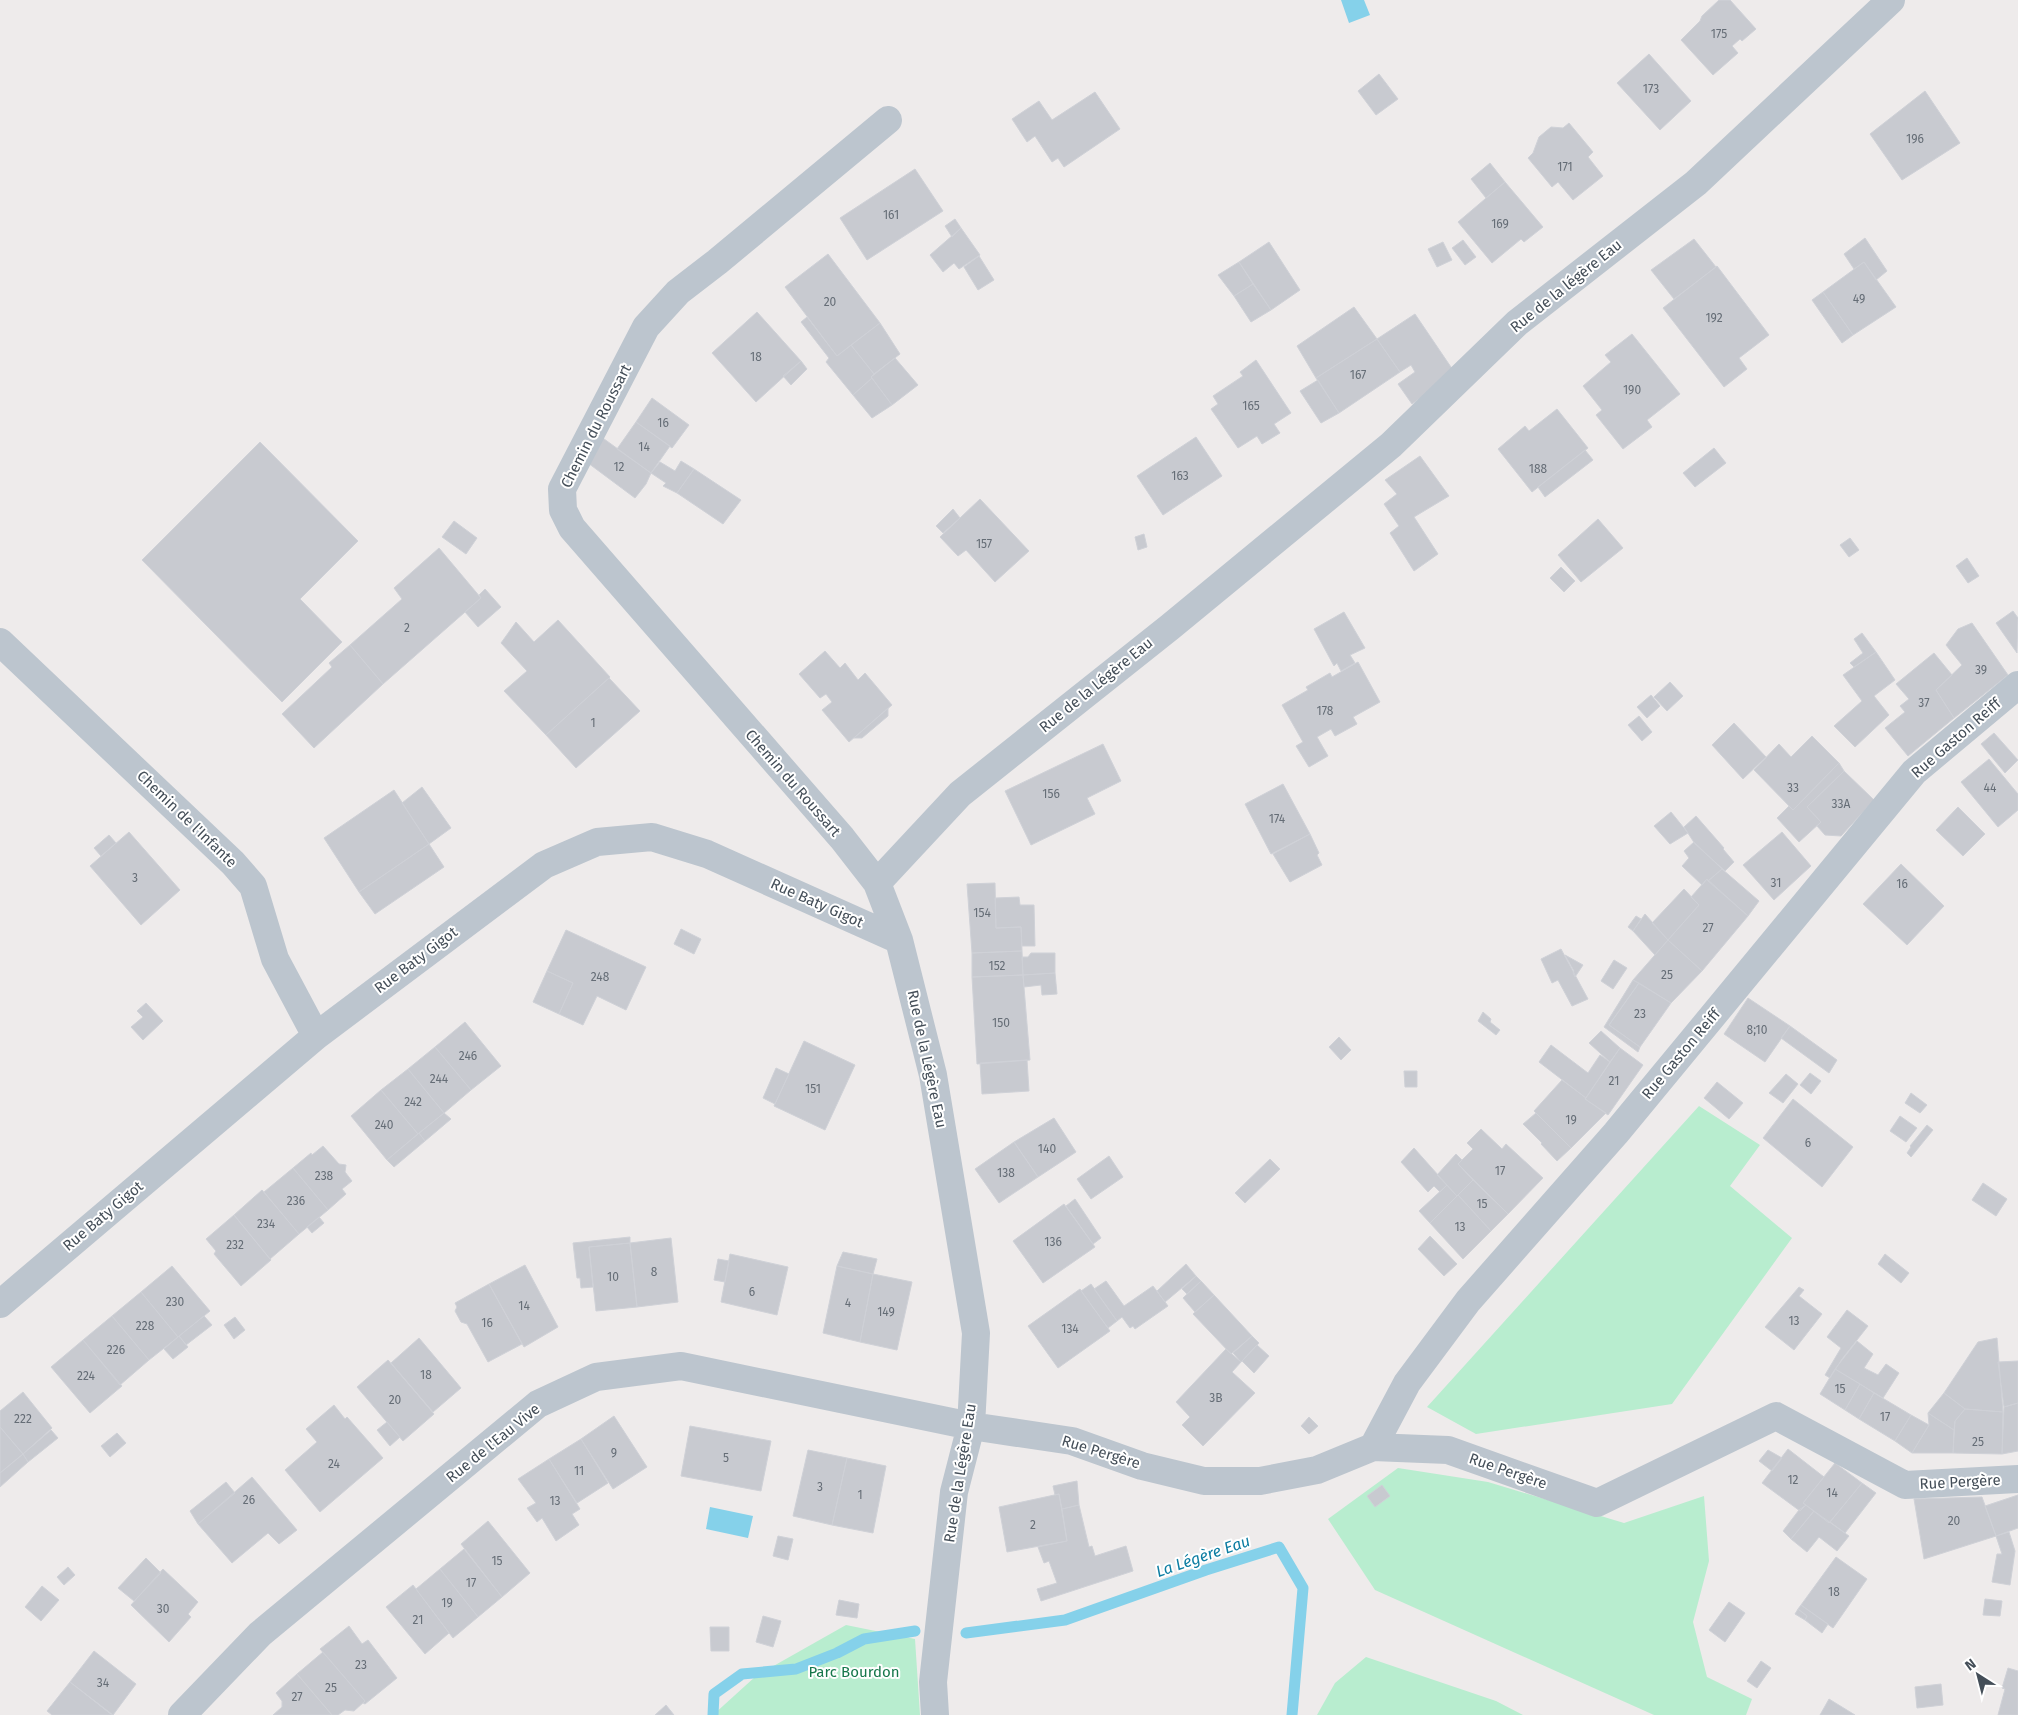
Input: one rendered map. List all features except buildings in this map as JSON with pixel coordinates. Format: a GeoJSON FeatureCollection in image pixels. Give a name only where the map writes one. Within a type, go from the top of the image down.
{"type":"FeatureCollection","features":[{"type":"Feature","properties":{"kind":"street","name":"Rue de la légère Eau"},"geometry":{"type":"LineString","coordinates":[[1239,570],[1391,444],[1517,323],[1696,183],[1891,0]]}},
{"type":"Feature","properties":{"kind":"street","name":"Chemin du Roussart"},"geometry":{"type":"LineString","coordinates":[[877,882],[842,838],[572,528],[563,510],[562,489],[646,327],[678,292],[717,262],[888,120]]}},
{"type":"Feature","properties":{"kind":"street","name":"Rue de la Légère Eau"},"geometry":{"type":"LineString","coordinates":[[934,1715],[933,1682],[954,1492],[970,1426],[976,1333],[933,1075],[899,940],[877,882],[960,794],[1239,570]]}},
{"type":"Feature","properties":{"kind":"street","name":"Chemin de l'Infante"},"geometry":{"type":"LineString","coordinates":[[0,642],[233,863],[252,886],[275,959],[316,1036]]}},
{"type":"Feature","properties":{"kind":"street","name":"Rue Gaston Reiff"},"geometry":{"type":"LineString","coordinates":[[1373,1447],[1407,1383],[1468,1301],[1616,1133],[1914,772],[2018,685]]}},
{"type":"Feature","properties":{"kind":"street","name":"Rue Baty Gigot"},"geometry":{"type":"LineString","coordinates":[[0,1304],[316,1036],[544,865],[597,842],[652,836],[707,854],[899,940]]}},
{"type":"Feature","properties":{"kind":"street","name":"Rue de l'Eau Vive"},"geometry":{"type":"LineString","coordinates":[[182,1715],[260,1634],[538,1404],[596,1377],[682,1366],[970,1426]]}},
{"type":"Feature","properties":{"kind":"street","name":"Rue Pergère"},"geometry":{"type":"LineString","coordinates":[[970,1426],[1072,1441],[1142,1466],[1204,1480],[1260,1481],[1317,1470],[1373,1447],[1448,1450],[1597,1503],[1776,1416],[1905,1485],[2018,1479]]}},
{"type":"Feature","properties":{"kind":"green space"},"geometry":{"type":"Polygon","coordinates":[[[1699,1106],[1760,1145],[1730,1186],[1792,1238],[1672,1404],[1476,1434],[1427,1407],[1699,1106]]]}},
{"type":"Feature","properties":{"kind":"green space"},"geometry":{"type":"Polygon","coordinates":[[[1398,1468],[1488,1482],[1624,1523],[1704,1496],[1709,1561],[1693,1622],[1707,1677],[1752,1699],[1746,1715],[1654,1715],[1375,1590],[1328,1519],[1398,1468]]]}},
{"type":"Feature","properties":{"kind":"green space","name":"Parc Bourdon"},"geometry":{"type":"Polygon","coordinates":[[[846,1625],[915,1639],[920,1715],[713,1715],[756,1676],[846,1625]]]}},
{"type":"Feature","properties":{"kind":"green space"},"geometry":{"type":"Polygon","coordinates":[[[1366,1657],[1496,1701],[1523,1715],[1317,1715],[1335,1683],[1366,1657]]]}},
{"type":"Feature","properties":{"kind":"water"},"geometry":{"type":"Polygon","coordinates":[[[1341,0],[1364,0],[1370,15],[1349,23],[1341,0]]]}},
{"type":"Feature","properties":{"kind":"water"},"geometry":{"type":"Polygon","coordinates":[[[710,1507],[753,1516],[748,1538],[706,1529],[710,1507]]]}},
{"type":"Feature","properties":{"kind":"waterway","name":"La Légère Eau"},"geometry":{"type":"LineString","coordinates":[[966,1633],[1065,1620],[1206,1570],[1279,1547],[1303,1588],[1292,1715]]}},
{"type":"Feature","properties":{"kind":"waterway","name":"La Légère Eau"},"geometry":{"type":"LineString","coordinates":[[713,1715],[714,1694],[742,1674],[796,1669],[837,1653],[864,1639],[915,1631]]}}]}
